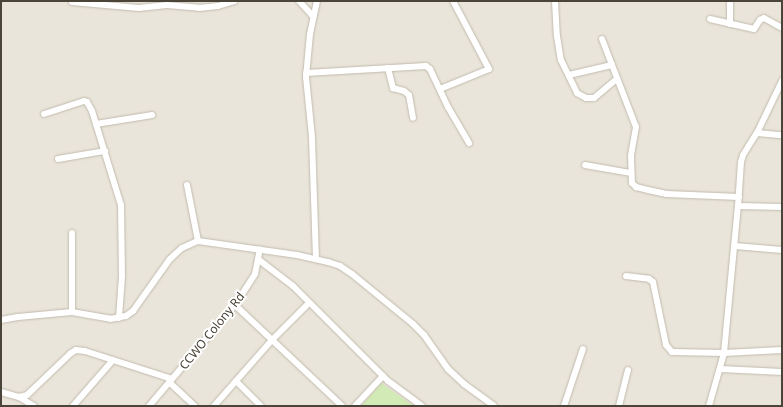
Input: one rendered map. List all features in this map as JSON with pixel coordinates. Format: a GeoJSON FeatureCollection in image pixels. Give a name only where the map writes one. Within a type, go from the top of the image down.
{"type":"FeatureCollection","features":[{"type":"Feature","properties":{"kind":"street"},"geometry":{"type":"LineString","coordinates":[[72,2],[110,3],[139,8],[167,5],[199,8],[218,6],[234,1]]}},
{"type":"Feature","properties":{"kind":"street"},"geometry":{"type":"LineString","coordinates":[[299,1],[313,16]]}},
{"type":"Feature","properties":{"kind":"street"},"geometry":{"type":"LineString","coordinates":[[316,259],[312,137],[306,73],[313,16],[317,1]]}},
{"type":"Feature","properties":{"kind":"street"},"geometry":{"type":"LineString","coordinates":[[440,89],[489,69],[453,1]]}},
{"type":"Feature","properties":{"kind":"street"},"geometry":{"type":"LineString","coordinates":[[555,1],[561,60],[577,93],[590,99],[602,93],[617,79]]}},
{"type":"Feature","properties":{"kind":"street"},"geometry":{"type":"LineString","coordinates":[[730,1],[730,24]]}},
{"type":"Feature","properties":{"kind":"street"},"geometry":{"type":"LineString","coordinates":[[710,19],[754,29],[760,20],[764,18],[782,28]]}},
{"type":"Feature","properties":{"kind":"street"},"geometry":{"type":"LineString","coordinates":[[602,39],[636,127],[631,156],[632,183],[648,190],[667,194],[739,198]]}},
{"type":"Feature","properties":{"kind":"street"},"geometry":{"type":"LineString","coordinates":[[569,75],[612,65]]}},
{"type":"Feature","properties":{"kind":"street"},"geometry":{"type":"LineString","coordinates":[[306,73],[426,66],[430,69],[448,106],[469,143]]}},
{"type":"Feature","properties":{"kind":"street"},"geometry":{"type":"LineString","coordinates":[[388,68],[393,88],[404,91],[409,95],[413,118]]}},
{"type":"Feature","properties":{"kind":"street"},"geometry":{"type":"LineString","coordinates":[[709,406],[721,369],[724,353],[735,246],[741,162],[743,155],[780,92],[782,81]]}},
{"type":"Feature","properties":{"kind":"street"},"geometry":{"type":"LineString","coordinates":[[44,114],[84,101],[90,105],[120,197],[122,212],[122,276],[119,318]]}},
{"type":"Feature","properties":{"kind":"street"},"geometry":{"type":"LineString","coordinates":[[96,124],[152,115]]}},
{"type":"Feature","properties":{"kind":"street"},"geometry":{"type":"LineString","coordinates":[[757,133],[782,135]]}},
{"type":"Feature","properties":{"kind":"street"},"geometry":{"type":"LineString","coordinates":[[58,159],[105,151]]}},
{"type":"Feature","properties":{"kind":"street"},"geometry":{"type":"LineString","coordinates":[[585,165],[631,173]]}},
{"type":"Feature","properties":{"kind":"street"},"geometry":{"type":"LineString","coordinates":[[186,185],[198,241]]}},
{"type":"Feature","properties":{"kind":"street"},"geometry":{"type":"LineString","coordinates":[[738,206],[782,207]]}},
{"type":"Feature","properties":{"kind":"street"},"geometry":{"type":"LineString","coordinates":[[72,233],[72,312]]}},
{"type":"Feature","properties":{"kind":"street"},"geometry":{"type":"LineString","coordinates":[[1,320],[72,312],[110,319],[119,318],[133,311],[170,259],[182,248],[198,241],[260,249],[316,259],[346,270],[388,303],[424,335],[454,374],[494,406]]}},
{"type":"Feature","properties":{"kind":"street"},"geometry":{"type":"LineString","coordinates":[[735,246],[782,250]]}},
{"type":"Feature","properties":{"kind":"street","name":"CCWO Colony Rd"},"geometry":{"type":"LineString","coordinates":[[149,406],[235,305],[256,274],[260,249]]}},
{"type":"Feature","properties":{"kind":"street"},"geometry":{"type":"LineString","coordinates":[[259,260],[287,281],[383,376],[422,406]]}},
{"type":"Feature","properties":{"kind":"street"},"geometry":{"type":"LineString","coordinates":[[626,276],[649,279],[653,282],[669,350],[672,352],[724,353],[782,350]]}},
{"type":"Feature","properties":{"kind":"street"},"geometry":{"type":"LineString","coordinates":[[214,406],[272,340],[309,303]]}},
{"type":"Feature","properties":{"kind":"street"},"geometry":{"type":"LineString","coordinates":[[235,305],[342,406]]}},
{"type":"Feature","properties":{"kind":"street"},"geometry":{"type":"LineString","coordinates":[[564,406],[583,349]]}},
{"type":"Feature","properties":{"kind":"street"},"geometry":{"type":"LineString","coordinates":[[19,397],[33,390],[71,353],[76,350],[85,351],[113,360],[171,381],[195,406]]}},
{"type":"Feature","properties":{"kind":"street"},"geometry":{"type":"LineString","coordinates":[[73,406],[113,360]]}},
{"type":"Feature","properties":{"kind":"street"},"geometry":{"type":"LineString","coordinates":[[721,369],[782,372]]}},
{"type":"Feature","properties":{"kind":"street"},"geometry":{"type":"LineString","coordinates":[[618,406],[628,370]]}},
{"type":"Feature","properties":{"kind":"street"},"geometry":{"type":"LineString","coordinates":[[355,406],[383,376]]}},
{"type":"Feature","properties":{"kind":"street"},"geometry":{"type":"LineString","coordinates":[[236,381],[261,406]]}},
{"type":"Feature","properties":{"kind":"street"},"geometry":{"type":"LineString","coordinates":[[1,392],[19,397],[34,406]]}},
{"type":"Feature","properties":{"kind":"shaded area"},"geometry":{"type":"Polygon","coordinates":[[[1,1],[782,1],[782,406],[1,406],[1,1]]]}},
{"type":"Feature","properties":{"kind":"green space"},"geometry":{"type":"Polygon","coordinates":[[[382,383],[385,386],[414,406],[361,406],[382,383]]]}}]}
